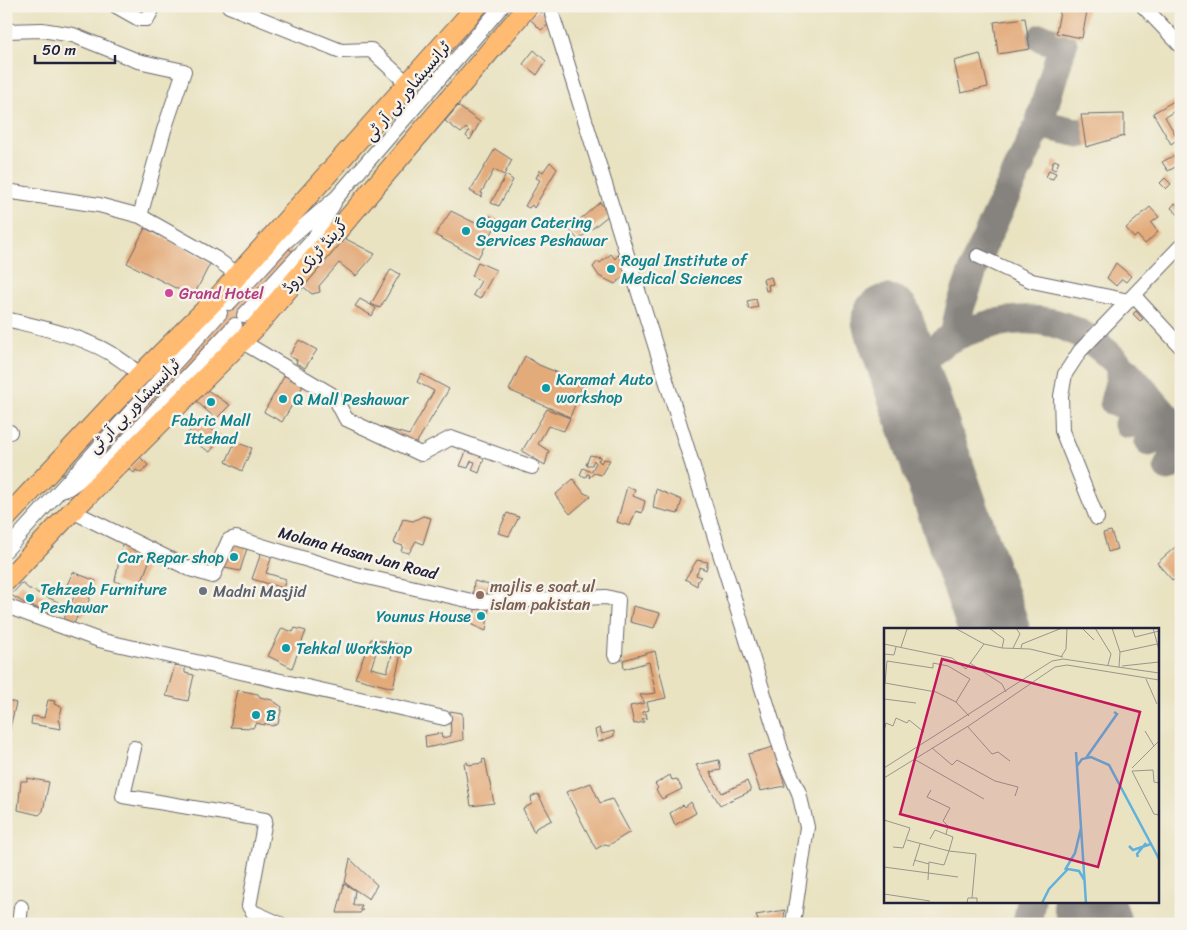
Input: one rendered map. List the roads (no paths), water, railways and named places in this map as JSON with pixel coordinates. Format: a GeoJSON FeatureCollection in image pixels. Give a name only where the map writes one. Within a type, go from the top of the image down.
{"type":"FeatureCollection","features":[{"type":"Feature","properties":{"kind":"highway","name":"گرینڈ ٹرنک روڈ"},"geometry":{"type":"LineString","coordinates":[[6,581],[240,327],[528,6]]}},
{"type":"Feature","properties":{"kind":"highway"},"geometry":{"type":"LineString","coordinates":[[6,518],[140,375],[220,295],[236,274],[476,7]]}},
{"type":"Feature","properties":{"kind":"street"},"geometry":{"type":"LineString","coordinates":[[116,6],[139,19],[147,19],[154,6]]}},
{"type":"Feature","properties":{"kind":"street"},"geometry":{"type":"LineString","coordinates":[[229,6],[273,26],[341,51],[371,50],[408,84]]}},
{"type":"Feature","properties":{"kind":"street","name":"ٹرانسپشاور بی آر ٹی"},"geometry":{"type":"LineString","coordinates":[[6,550],[284,243],[337,198],[502,6]]}},
{"type":"Feature","properties":{"kind":"street"},"geometry":{"type":"LineString","coordinates":[[553,6],[552,14],[781,750],[804,811],[807,827],[793,924]]}},
{"type":"Feature","properties":{"kind":"street"},"geometry":{"type":"LineString","coordinates":[[1143,6],[1181,46]]}},
{"type":"Feature","properties":{"kind":"street"},"geometry":{"type":"LineString","coordinates":[[6,31],[42,30],[73,35],[138,61],[184,71],[164,130],[140,216]]}},
{"type":"Feature","properties":{"kind":"street"},"geometry":{"type":"LineString","coordinates":[[6,191],[99,205],[140,216],[215,258],[236,274]]}},
{"type":"Feature","properties":{"kind":"street","name":"ٹرانسپشاور بی آر ٹی"},"geometry":{"type":"LineString","coordinates":[[51,502],[110,459],[240,327],[313,240],[337,198]]}},
{"type":"Feature","properties":{"kind":"street"},"geometry":{"type":"LineString","coordinates":[[1097,518],[1062,431],[1061,396],[1065,374],[1080,351],[1181,246]]}},
{"type":"Feature","properties":{"kind":"street"},"geometry":{"type":"LineString","coordinates":[[978,256],[1032,281],[1131,299],[1181,347]]}},
{"type":"Feature","properties":{"kind":"street"},"geometry":{"type":"LineString","coordinates":[[6,319],[84,339],[132,367],[140,375]]}},
{"type":"Feature","properties":{"kind":"street"},"geometry":{"type":"LineString","coordinates":[[240,327],[334,396],[346,419],[421,454],[451,438],[532,467]]}},
{"type":"Feature","properties":{"kind":"street","name":"Molana Hasan Jan Road"},"geometry":{"type":"LineString","coordinates":[[72,510],[190,568],[213,576],[229,540],[236,538],[354,574],[476,602],[606,597],[618,600],[615,655]]}},
{"type":"Feature","properties":{"kind":"street"},"geometry":{"type":"LineString","coordinates":[[6,606],[99,640],[444,718]]}},
{"type":"Feature","properties":{"kind":"street"},"geometry":{"type":"LineString","coordinates":[[134,748],[123,796],[264,820],[250,906],[253,912],[280,924]]}},
{"type":"Feature","properties":{"kind":"street"},"geometry":{"type":"LineString","coordinates":[[19,924],[21,907]]}},
{"type":"Feature","properties":{"kind":"place","name":"Gaggan Catering Services Peshawar"},"geometry":{"type":"Point","coordinates":[466,231]}},
{"type":"Feature","properties":{"kind":"place","name":"Royal Institute of Medical Sciences"},"geometry":{"type":"Point","coordinates":[611,269]}},
{"type":"Feature","properties":{"kind":"place","name":"Grand Hotel"},"geometry":{"type":"Point","coordinates":[169,293]}},
{"type":"Feature","properties":{"kind":"place","name":"Karamat Auto workshop"},"geometry":{"type":"Point","coordinates":[546,388]}},
{"type":"Feature","properties":{"kind":"place","name":"Q Mall Peshawar"},"geometry":{"type":"Point","coordinates":[283,399]}},
{"type":"Feature","properties":{"kind":"place","name":"Fabric Mall Ittehad"},"geometry":{"type":"Point","coordinates":[211,402]}},
{"type":"Feature","properties":{"kind":"place","name":"Car Repar shop"},"geometry":{"type":"Point","coordinates":[234,557]}},
{"type":"Feature","properties":{"kind":"place","name":"Madni Masjid"},"geometry":{"type":"Point","coordinates":[203,591]}},
{"type":"Feature","properties":{"kind":"place","name":"majlis e soat ul islam pakistan"},"geometry":{"type":"Point","coordinates":[480,595]}},
{"type":"Feature","properties":{"kind":"place","name":"Tehzeeb Furniture Peshawar"},"geometry":{"type":"Point","coordinates":[30,598]}},
{"type":"Feature","properties":{"kind":"place","name":"Younus House"},"geometry":{"type":"Point","coordinates":[481,616]}},
{"type":"Feature","properties":{"kind":"place","name":"Tehkal Workshop"},"geometry":{"type":"Point","coordinates":[286,648]}},
{"type":"Feature","properties":{"kind":"place","name":"B"},"geometry":{"type":"Point","coordinates":[256,715]}}]}
